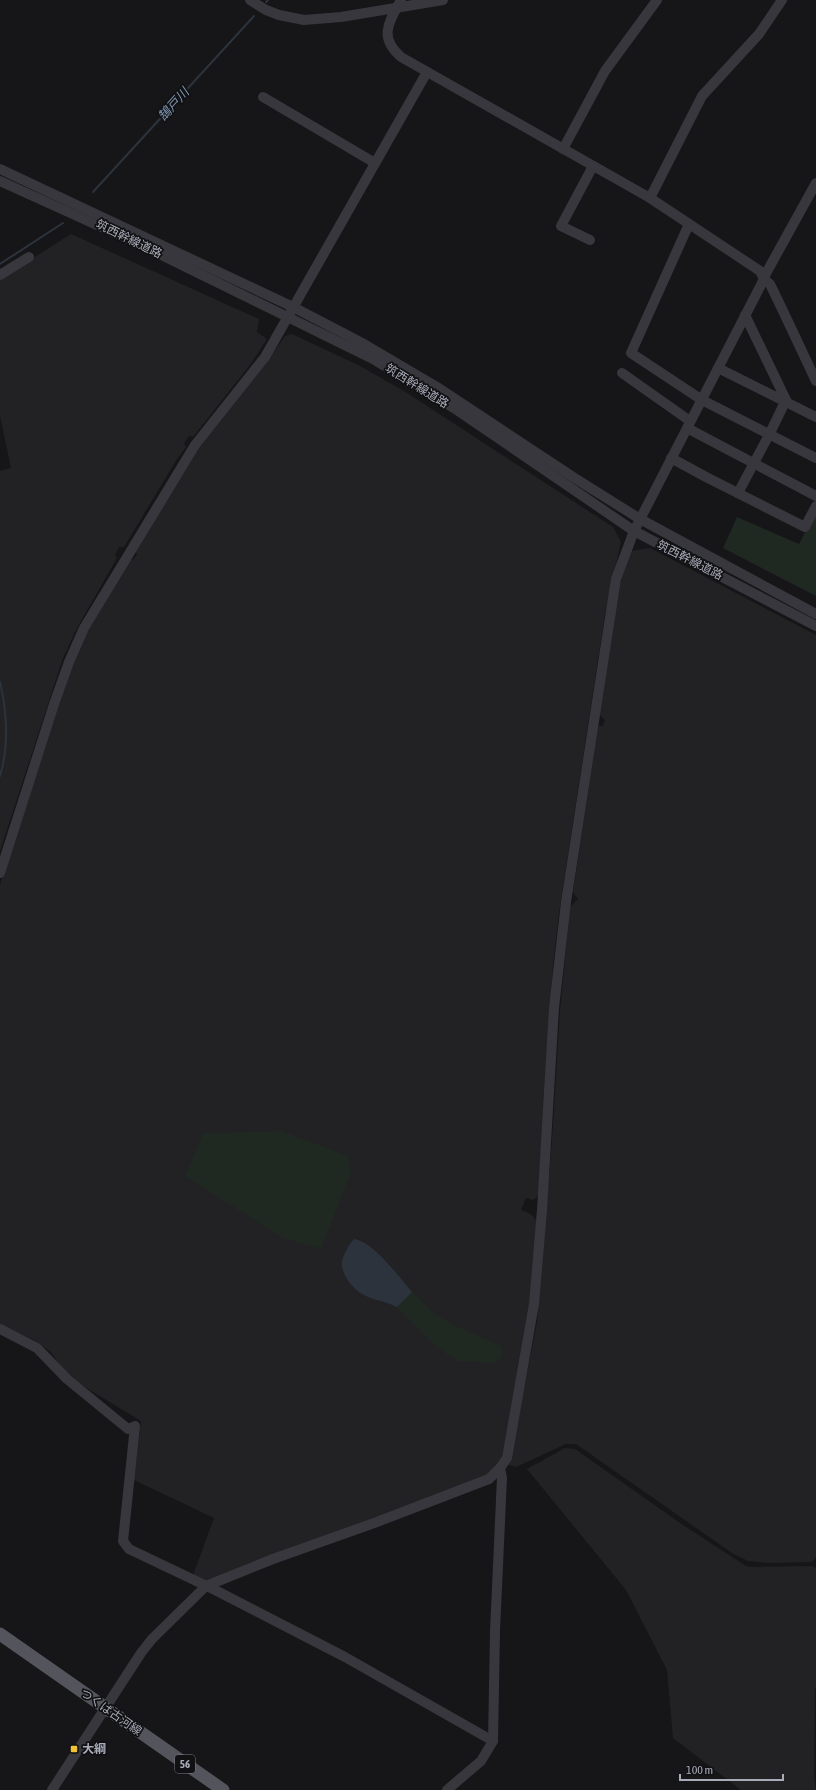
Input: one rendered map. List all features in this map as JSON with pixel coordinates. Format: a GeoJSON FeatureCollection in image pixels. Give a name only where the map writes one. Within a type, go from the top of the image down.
{"type":"FeatureCollection","features":[{"type":"Feature","properties":{"kind":"main road","name":"つくば古河線"},"geometry":{"type":"LineString","coordinates":[[0,1634],[105,1709],[223,1790]]}},
{"type":"Feature","properties":{"kind":"street"},"geometry":{"type":"LineString","coordinates":[[250,0],[266,10],[279,15],[304,20],[333,18],[399,4],[443,0]]}},
{"type":"Feature","properties":{"kind":"street"},"geometry":{"type":"LineString","coordinates":[[563,149],[605,70],[657,0]]}},
{"type":"Feature","properties":{"kind":"street"},"geometry":{"type":"LineString","coordinates":[[650,198],[702,96],[759,34],[782,0]]}},
{"type":"Feature","properties":{"kind":"street"},"geometry":{"type":"LineString","coordinates":[[399,4],[392,15],[387,30],[392,49],[401,57],[650,198],[760,272],[770,284],[816,381]]}},
{"type":"Feature","properties":{"kind":"street"},"geometry":{"type":"LineString","coordinates":[[0,873],[58,692],[84,628],[192,450],[260,363],[288,317],[427,72]]}},
{"type":"Feature","properties":{"kind":"street"},"geometry":{"type":"LineString","coordinates":[[263,97],[375,162]]}},
{"type":"Feature","properties":{"kind":"street"},"geometry":{"type":"LineString","coordinates":[[590,240],[561,226],[593,166]]}},
{"type":"Feature","properties":{"kind":"street","name":"筑西幹線道路"},"geometry":{"type":"LineString","coordinates":[[0,169],[293,307],[364,344],[437,387],[579,481],[640,519],[816,614]]}},
{"type":"Feature","properties":{"kind":"street","name":"筑西幹線道路"},"geometry":{"type":"LineString","coordinates":[[0,181],[134,242],[373,359],[457,410],[634,531],[816,626]]}},
{"type":"Feature","properties":{"kind":"street"},"geometry":{"type":"LineString","coordinates":[[52,1790],[129,1671],[152,1640],[206,1586],[273,1559],[377,1522],[489,1478],[500,1468],[507,1458],[534,1304],[542,1210],[554,1008],[570,871],[612,599],[621,563],[634,531],[764,278],[816,183]]}},
{"type":"Feature","properties":{"kind":"street"},"geometry":{"type":"LineString","coordinates":[[688,224],[631,353],[702,400],[770,433],[816,458]]}},
{"type":"Feature","properties":{"kind":"street"},"geometry":{"type":"LineString","coordinates":[[0,275],[29,256]]}},
{"type":"Feature","properties":{"kind":"street"},"geometry":{"type":"LineString","coordinates":[[745,315],[786,400]]}},
{"type":"Feature","properties":{"kind":"street"},"geometry":{"type":"LineString","coordinates":[[718,368],[786,400],[816,417]]}},
{"type":"Feature","properties":{"kind":"street"},"geometry":{"type":"LineString","coordinates":[[622,373],[688,425],[754,463],[816,496]]}},
{"type":"Feature","properties":{"kind":"street"},"geometry":{"type":"LineString","coordinates":[[738,494],[786,400]]}},
{"type":"Feature","properties":{"kind":"street"},"geometry":{"type":"LineString","coordinates":[[671,458],[738,494],[805,527],[816,506]]}},
{"type":"Feature","properties":{"kind":"street"},"geometry":{"type":"LineString","coordinates":[[0,1329],[37,1348],[67,1379],[128,1429],[135,1426],[123,1541],[129,1548],[345,1657],[493,1741]]}},
{"type":"Feature","properties":{"kind":"street"},"geometry":{"type":"LineString","coordinates":[[447,1790],[481,1761],[493,1741],[495,1631],[502,1478],[500,1468]]}},
{"type":"Feature","properties":{"kind":"shaded area"},"geometry":{"type":"Polygon","coordinates":[[[71,234],[259,319],[257,332],[267,339],[250,365],[193,437],[189,436],[184,443],[186,447],[177,459],[124,547],[119,547],[115,555],[117,558],[77,628],[63,658],[0,851],[0,471],[11,468],[0,416],[0,279],[71,234]]]}},
{"type":"Feature","properties":{"kind":"shaded area"},"geometry":{"type":"Polygon","coordinates":[[[292,334],[360,366],[404,391],[613,527],[621,542],[605,614],[559,913],[553,966],[539,1195],[533,1200],[526,1198],[521,1210],[531,1214],[537,1221],[529,1314],[505,1453],[499,1464],[486,1477],[211,1581],[192,1578],[214,1518],[134,1480],[141,1421],[78,1383],[64,1372],[51,1352],[36,1341],[0,1324],[0,885],[62,689],[84,636],[128,560],[132,560],[137,555],[135,550],[192,455],[262,368],[285,336],[292,334]]]}},
{"type":"Feature","properties":{"kind":"shaded area"},"geometry":{"type":"Polygon","coordinates":[[[816,511],[816,596],[723,548],[737,517],[799,544],[816,511]]]}},
{"type":"Feature","properties":{"kind":"shaded area"},"geometry":{"type":"Polygon","coordinates":[[[650,548],[816,635],[816,1557],[812,1562],[768,1563],[748,1561],[732,1553],[576,1444],[566,1444],[516,1467],[509,1465],[537,1322],[552,1140],[560,1011],[570,907],[578,899],[573,892],[598,726],[603,726],[605,720],[599,714],[622,575],[631,551],[650,548]]]}},
{"type":"Feature","properties":{"kind":"shaded area"},"geometry":{"type":"Polygon","coordinates":[[[281,1131],[349,1156],[351,1172],[321,1249],[283,1238],[185,1176],[203,1133],[281,1131]]]}},
{"type":"Feature","properties":{"kind":"shaded area"},"geometry":{"type":"Polygon","coordinates":[[[354,1239],[361,1241],[378,1253],[412,1292],[397,1307],[362,1294],[352,1286],[347,1279],[343,1271],[342,1260],[347,1248],[354,1239]]]}},
{"type":"Feature","properties":{"kind":"shaded area"},"geometry":{"type":"Polygon","coordinates":[[[412,1292],[435,1314],[453,1325],[502,1346],[503,1356],[495,1363],[459,1361],[448,1355],[437,1347],[397,1307],[412,1292]]]}},
{"type":"Feature","properties":{"kind":"shaded area"},"geometry":{"type":"Polygon","coordinates":[[[565,1448],[575,1449],[683,1525],[746,1566],[812,1566],[816,1568],[814,1777],[816,1790],[741,1790],[673,1738],[667,1670],[626,1590],[527,1469],[565,1448]]]}},
{"type":"Feature","properties":{"kind":"waterway","name":"鵠戸川"},"geometry":{"type":"LineString","coordinates":[[93,192],[254,16]]}},
{"type":"Feature","properties":{"kind":"waterway","name":"鵠戸川"},"geometry":{"type":"LineString","coordinates":[[0,264],[63,223]]}},
{"type":"Feature","properties":{"kind":"waterway","name":"鵠戸川"},"geometry":{"type":"LineString","coordinates":[[0,682],[6,729],[5,752],[0,776]]}},
{"type":"Feature","properties":{"kind":"place","name":"大綱"},"geometry":{"type":"Point","coordinates":[74,1749]}}]}
